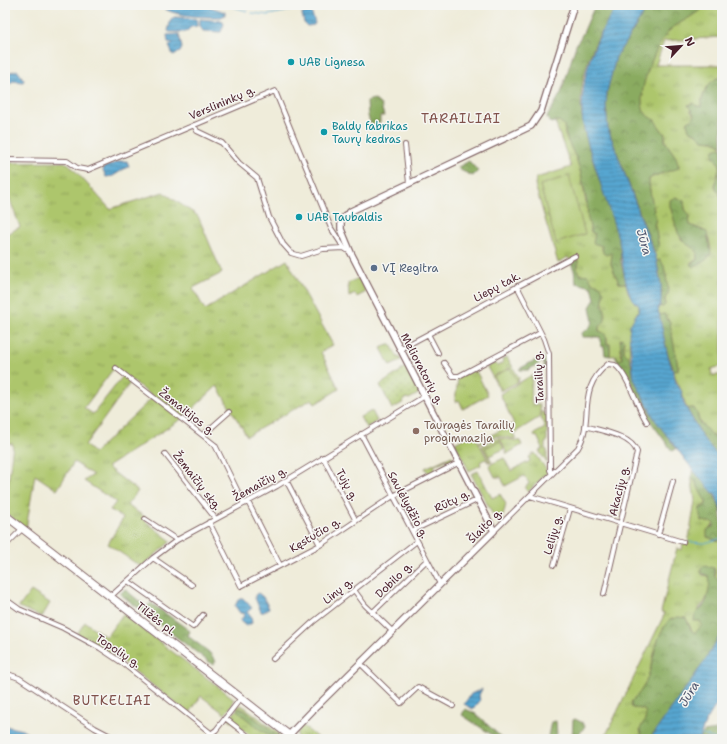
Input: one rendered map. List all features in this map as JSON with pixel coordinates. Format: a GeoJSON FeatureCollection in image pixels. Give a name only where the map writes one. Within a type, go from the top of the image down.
{"type":"FeatureCollection","features":[{"type":"Feature","properties":{"kind":"highway","name":"Tilžės pl."},"geometry":{"type":"LineString","coordinates":[[5,515],[292,737]]}},
{"type":"Feature","properties":{"kind":"main road"},"geometry":{"type":"LineString","coordinates":[[409,183],[513,135],[534,123],[546,98],[574,5]]}},
{"type":"Feature","properties":{"kind":"main road","name":"Melioratorių g."},"geometry":{"type":"LineString","coordinates":[[409,183],[344,215],[341,220],[340,228],[351,253],[460,462],[494,531]]}},
{"type":"Feature","properties":{"kind":"main road","name":"Šlaito g."},"geometry":{"type":"LineString","coordinates":[[292,737],[360,663],[494,531]]}},
{"type":"Feature","properties":{"kind":"street","name":"Verslininkų g."},"geometry":{"type":"LineString","coordinates":[[5,160],[67,161],[77,168],[88,170],[275,91],[325,214],[336,236],[344,248],[351,253]]}},
{"type":"Feature","properties":{"kind":"street"},"geometry":{"type":"LineString","coordinates":[[194,124],[197,131],[222,143],[239,163],[257,178],[269,217],[283,244],[291,253],[300,256],[323,249],[344,248]]}},
{"type":"Feature","properties":{"kind":"street"},"geometry":{"type":"LineString","coordinates":[[405,146],[409,183]]}},
{"type":"Feature","properties":{"kind":"street","name":"Liepų tak."},"geometry":{"type":"LineString","coordinates":[[400,349],[575,256]]}},
{"type":"Feature","properties":{"kind":"street","name":"Tarailių g."},"geometry":{"type":"LineString","coordinates":[[517,286],[547,348],[550,360],[550,470],[552,474]]}},
{"type":"Feature","properties":{"kind":"street"},"geometry":{"type":"LineString","coordinates":[[444,363],[453,376],[459,376],[540,333]]}},
{"type":"Feature","properties":{"kind":"street"},"geometry":{"type":"LineString","coordinates":[[428,334],[438,353]]}},
{"type":"Feature","properties":{"kind":"street","name":"Šlaito g."},"geometry":{"type":"LineString","coordinates":[[494,531],[578,448],[583,439],[589,390],[601,372],[611,364],[619,368],[624,376],[637,405],[647,422]]}},
{"type":"Feature","properties":{"kind":"street","name":"Žemaitijos g."},"geometry":{"type":"LineString","coordinates":[[116,368],[203,435],[218,449],[280,565]]}},
{"type":"Feature","properties":{"kind":"street","name":"Žemaičių g."},"geometry":{"type":"LineString","coordinates":[[110,597],[153,558],[177,540],[286,480],[425,396]]}},
{"type":"Feature","properties":{"kind":"street"},"geometry":{"type":"LineString","coordinates":[[203,435],[229,412]]}},
{"type":"Feature","properties":{"kind":"street","name":"Akacijų g."},"geometry":{"type":"LineString","coordinates":[[585,426],[631,442],[636,448],[637,455],[604,594]]}},
{"type":"Feature","properties":{"kind":"street","name":"Saulėlydžio g."},"geometry":{"type":"LineString","coordinates":[[361,434],[440,584]]}},
{"type":"Feature","properties":{"kind":"street","name":"Žemaičių skg."},"geometry":{"type":"LineString","coordinates":[[165,454],[215,518]]}},
{"type":"Feature","properties":{"kind":"street","name":"Tujų g."},"geometry":{"type":"LineString","coordinates":[[323,457],[356,521]]}},
{"type":"Feature","properties":{"kind":"street","name":"Kęstučio g."},"geometry":{"type":"LineString","coordinates":[[209,522],[241,586],[320,545],[393,496],[460,462]]}},
{"type":"Feature","properties":{"kind":"street"},"geometry":{"type":"LineString","coordinates":[[286,480],[320,545]]}},
{"type":"Feature","properties":{"kind":"street"},"geometry":{"type":"LineString","coordinates":[[658,535],[673,481]]}},
{"type":"Feature","properties":{"kind":"street"},"geometry":{"type":"LineString","coordinates":[[530,496],[683,542]]}},
{"type":"Feature","properties":{"kind":"street","name":"Rūtų g."},"geometry":{"type":"LineString","coordinates":[[412,531],[478,498]]}},
{"type":"Feature","properties":{"kind":"street","name":"Lelijų g."},"geometry":{"type":"LineString","coordinates":[[554,565],[570,509]]}},
{"type":"Feature","properties":{"kind":"street"},"geometry":{"type":"LineString","coordinates":[[145,519],[177,540]]}},
{"type":"Feature","properties":{"kind":"street"},"geometry":{"type":"LineString","coordinates":[[5,546],[22,529]]}},
{"type":"Feature","properties":{"kind":"street","name":"Linų g."},"geometry":{"type":"LineString","coordinates":[[273,659],[313,622],[417,540]]}},
{"type":"Feature","properties":{"kind":"street"},"geometry":{"type":"LineString","coordinates":[[153,558],[192,585]]}},
{"type":"Feature","properties":{"kind":"street","name":"Dobilo g."},"geometry":{"type":"LineString","coordinates":[[372,613],[427,560]]}},
{"type":"Feature","properties":{"kind":"street"},"geometry":{"type":"LineString","coordinates":[[128,581],[193,627],[203,615]]}},
{"type":"Feature","properties":{"kind":"street","name":"Dobilo g."},"geometry":{"type":"LineString","coordinates":[[354,590],[372,613],[392,631]]}},
{"type":"Feature","properties":{"kind":"street","name":"Topolių g."},"geometry":{"type":"LineString","coordinates":[[5,599],[19,608],[63,628],[100,648],[121,662],[212,734]]}},
{"type":"Feature","properties":{"kind":"street"},"geometry":{"type":"LineString","coordinates":[[360,663],[401,703],[418,686],[453,706]]}},
{"type":"Feature","properties":{"kind":"street"},"geometry":{"type":"LineString","coordinates":[[5,673],[19,678],[96,728],[116,739]]}},
{"type":"Feature","properties":{"kind":"street"},"geometry":{"type":"LineString","coordinates":[[204,739],[212,734],[241,698]]}},
{"type":"Feature","properties":{"kind":"street"},"geometry":{"type":"LineString","coordinates":[[225,718],[252,739]]}},
{"type":"Feature","properties":{"kind":"green space"},"geometry":{"type":"Polygon","coordinates":[[[595,5],[618,5],[595,43],[585,72],[581,101],[582,116],[593,162],[619,239],[621,263],[626,283],[619,283],[611,264],[612,253],[606,255],[603,253],[602,246],[593,243],[595,234],[591,232],[581,173],[567,139],[564,125],[559,121],[551,123],[547,117],[561,93],[576,45],[595,5]]]}},
{"type":"Feature","properties":{"kind":"green space"},"geometry":{"type":"Polygon","coordinates":[[[649,5],[705,5],[696,13],[676,25],[663,39],[651,63],[643,92],[642,104],[646,114],[654,119],[665,135],[665,141],[676,157],[679,168],[649,179],[650,192],[656,219],[654,225],[659,246],[656,251],[654,251],[608,129],[606,106],[607,92],[616,57],[649,5]]]}},
{"type":"Feature","properties":{"kind":"green space"},"geometry":{"type":"Polygon","coordinates":[[[705,5],[722,5],[722,37],[664,41],[656,65],[722,65],[722,77],[717,78],[707,88],[702,98],[701,107],[696,106],[690,110],[695,116],[690,121],[692,132],[697,134],[703,140],[714,141],[722,146],[714,157],[720,165],[715,186],[722,199],[722,366],[711,369],[712,375],[720,375],[722,377],[722,438],[717,438],[708,434],[702,426],[697,413],[690,408],[687,409],[682,392],[674,374],[674,371],[678,370],[678,367],[669,321],[664,314],[659,315],[658,306],[663,307],[665,305],[666,275],[658,260],[657,263],[654,251],[656,251],[659,246],[654,225],[656,219],[650,192],[649,179],[678,168],[678,165],[675,156],[666,143],[665,135],[646,114],[642,103],[643,84],[646,73],[650,62],[664,36],[673,27],[705,5]],[[684,205],[670,206],[681,239],[697,251],[697,260],[691,262],[691,266],[711,250],[709,239],[703,230],[690,225],[684,205]]]}},
{"type":"Feature","properties":{"kind":"green space"},"geometry":{"type":"Polygon","coordinates":[[[722,77],[722,146],[715,141],[703,140],[697,134],[689,130],[687,123],[695,116],[688,105],[694,103],[696,106],[701,107],[704,93],[709,84],[717,78],[722,77]]]}},
{"type":"Feature","properties":{"kind":"green space"},"geometry":{"type":"Polygon","coordinates":[[[374,99],[381,105],[384,116],[380,116],[380,123],[371,125],[368,116],[367,101],[374,99]]]}},
{"type":"Feature","properties":{"kind":"green space"},"geometry":{"type":"Polygon","coordinates":[[[559,121],[564,125],[565,135],[577,160],[581,174],[591,232],[595,234],[597,244],[602,246],[602,250],[612,253],[611,264],[619,283],[626,283],[628,292],[635,303],[639,304],[639,310],[635,315],[630,333],[630,358],[624,352],[624,341],[620,352],[622,359],[619,360],[616,356],[610,356],[610,344],[607,344],[607,337],[599,331],[604,314],[603,304],[599,293],[593,284],[579,274],[577,269],[579,261],[577,260],[571,263],[568,257],[558,263],[535,185],[536,178],[571,167],[555,122],[559,121]]]}},
{"type":"Feature","properties":{"kind":"green space"},"geometry":{"type":"Polygon","coordinates":[[[722,147],[722,199],[715,186],[720,165],[713,156],[714,150],[722,147]]]}},
{"type":"Feature","properties":{"kind":"green space"},"geometry":{"type":"Polygon","coordinates":[[[469,161],[478,171],[473,176],[460,170],[458,167],[469,161]]]}},
{"type":"Feature","properties":{"kind":"green space"},"geometry":{"type":"Polygon","coordinates":[[[64,162],[69,164],[110,209],[163,192],[198,216],[222,273],[193,288],[205,310],[287,260],[333,345],[321,352],[339,389],[315,404],[312,399],[247,436],[217,386],[183,418],[107,467],[138,491],[127,505],[145,517],[144,520],[171,541],[141,567],[108,544],[123,518],[110,510],[116,502],[84,481],[93,475],[74,462],[57,490],[35,475],[26,529],[5,512],[13,444],[5,443],[5,235],[20,227],[7,192],[5,192],[5,163],[64,162]],[[114,368],[84,408],[93,414],[123,376],[114,368]],[[132,380],[85,445],[94,453],[153,397],[132,380]]]}},
{"type":"Feature","properties":{"kind":"green space"},"geometry":{"type":"Polygon","coordinates":[[[569,176],[585,234],[556,243],[540,185],[569,176]]]}},
{"type":"Feature","properties":{"kind":"green space"},"geometry":{"type":"Polygon","coordinates":[[[676,197],[684,201],[685,209],[689,215],[690,225],[707,232],[711,254],[706,260],[693,267],[690,264],[697,260],[697,251],[684,242],[678,233],[670,206],[670,200],[676,197]]]}},
{"type":"Feature","properties":{"kind":"green space"},"geometry":{"type":"Polygon","coordinates":[[[660,259],[664,266],[669,292],[665,298],[665,305],[663,307],[658,306],[660,303],[661,292],[657,263],[660,259]]]}},
{"type":"Feature","properties":{"kind":"green space"},"geometry":{"type":"Polygon","coordinates":[[[577,260],[579,261],[577,269],[579,274],[588,275],[593,283],[600,285],[604,292],[602,306],[605,309],[605,321],[599,327],[599,331],[605,334],[607,344],[610,344],[610,356],[605,355],[604,347],[601,346],[600,337],[582,337],[582,333],[589,328],[593,322],[590,307],[595,299],[592,287],[576,283],[574,270],[571,263],[577,260]]]}},
{"type":"Feature","properties":{"kind":"green space"},"geometry":{"type":"Polygon","coordinates":[[[359,278],[366,292],[357,297],[355,294],[349,297],[348,283],[359,278]]]}},
{"type":"Feature","properties":{"kind":"green space"},"geometry":{"type":"Polygon","coordinates":[[[664,314],[670,323],[678,367],[678,370],[674,371],[667,352],[659,315],[664,314]]]}},
{"type":"Feature","properties":{"kind":"green space"},"geometry":{"type":"Polygon","coordinates":[[[622,338],[624,341],[624,352],[630,358],[634,379],[650,412],[676,448],[675,450],[672,451],[648,418],[628,375],[615,357],[617,356],[619,360],[622,359],[620,339],[622,338]]]}},
{"type":"Feature","properties":{"kind":"green space"},"geometry":{"type":"Polygon","coordinates":[[[390,343],[398,358],[400,357],[401,361],[390,366],[381,348],[390,343]]]}},
{"type":"Feature","properties":{"kind":"green space"},"geometry":{"type":"Polygon","coordinates":[[[507,357],[519,378],[518,382],[510,368],[494,376],[502,390],[500,391],[487,367],[495,363],[497,366],[503,363],[502,359],[507,357]]]}},
{"type":"Feature","properties":{"kind":"green space"},"geometry":{"type":"Polygon","coordinates":[[[541,357],[545,358],[546,369],[543,361],[528,370],[519,369],[541,357]]]}},
{"type":"Feature","properties":{"kind":"green space"},"geometry":{"type":"Polygon","coordinates":[[[406,367],[420,393],[409,399],[407,398],[403,400],[404,402],[392,409],[380,385],[406,367]]]}},
{"type":"Feature","properties":{"kind":"green space"},"geometry":{"type":"Polygon","coordinates":[[[510,368],[518,382],[502,390],[494,376],[510,368]]]}},
{"type":"Feature","properties":{"kind":"green space"},"geometry":{"type":"Polygon","coordinates":[[[475,369],[488,395],[463,409],[459,400],[455,402],[458,377],[475,369]]]}},
{"type":"Feature","properties":{"kind":"green space"},"geometry":{"type":"Polygon","coordinates":[[[532,375],[531,400],[532,404],[540,405],[540,417],[514,433],[512,429],[514,424],[500,394],[532,375]]]}},
{"type":"Feature","properties":{"kind":"green space"},"geometry":{"type":"Polygon","coordinates":[[[694,408],[700,424],[706,428],[711,435],[717,438],[722,438],[722,461],[703,438],[687,409],[694,408]]]}},
{"type":"Feature","properties":{"kind":"green space"},"geometry":{"type":"Polygon","coordinates":[[[372,411],[377,421],[366,428],[360,417],[372,411]]]}},
{"type":"Feature","properties":{"kind":"green space"},"geometry":{"type":"Polygon","coordinates":[[[541,411],[547,415],[547,442],[545,443],[545,449],[547,450],[547,463],[539,451],[543,449],[537,436],[535,437],[534,434],[545,428],[541,418],[541,411]]]}},
{"type":"Feature","properties":{"kind":"green space"},"geometry":{"type":"Polygon","coordinates":[[[512,424],[511,429],[516,439],[497,436],[481,444],[480,441],[512,424]]]}},
{"type":"Feature","properties":{"kind":"green space"},"geometry":{"type":"Polygon","coordinates":[[[474,433],[489,463],[485,459],[480,462],[481,465],[469,471],[455,443],[474,433]]]}},
{"type":"Feature","properties":{"kind":"green space"},"geometry":{"type":"Polygon","coordinates":[[[498,438],[520,441],[522,445],[507,454],[501,440],[485,448],[492,462],[490,462],[482,446],[498,438]]]}},
{"type":"Feature","properties":{"kind":"green space"},"geometry":{"type":"Polygon","coordinates":[[[500,441],[504,449],[489,456],[485,448],[500,441]]]}},
{"type":"Feature","properties":{"kind":"green space"},"geometry":{"type":"Polygon","coordinates":[[[535,453],[548,472],[528,492],[525,488],[529,483],[524,476],[505,486],[501,477],[495,477],[489,465],[504,458],[511,471],[530,461],[529,457],[535,453]]]}},
{"type":"Feature","properties":{"kind":"green space"},"geometry":{"type":"Polygon","coordinates":[[[452,456],[454,462],[444,467],[443,464],[448,462],[447,459],[434,466],[436,471],[429,474],[425,468],[452,456]]]}},
{"type":"Feature","properties":{"kind":"green space"},"geometry":{"type":"Polygon","coordinates":[[[693,470],[709,487],[718,502],[721,519],[722,542],[707,537],[707,530],[714,526],[714,523],[702,521],[701,519],[700,508],[706,505],[706,501],[691,476],[693,470]]]}},
{"type":"Feature","properties":{"kind":"green space"},"geometry":{"type":"Polygon","coordinates":[[[478,471],[492,498],[500,494],[506,504],[503,516],[499,518],[493,515],[471,474],[478,471]]]}},
{"type":"Feature","properties":{"kind":"green space"},"geometry":{"type":"Polygon","coordinates":[[[691,476],[706,500],[706,505],[700,508],[700,514],[714,523],[707,537],[722,542],[722,583],[715,577],[715,569],[706,566],[702,575],[709,576],[710,585],[706,598],[702,606],[699,608],[698,621],[701,621],[702,625],[697,632],[693,633],[687,620],[678,618],[671,620],[665,626],[657,643],[651,669],[643,689],[632,708],[644,709],[646,715],[640,730],[643,739],[604,739],[665,613],[661,612],[677,548],[682,550],[683,543],[688,544],[695,501],[691,476]]]}},
{"type":"Feature","properties":{"kind":"green space"},"geometry":{"type":"Polygon","coordinates":[[[704,566],[714,568],[715,577],[722,583],[722,632],[704,662],[650,739],[643,739],[640,730],[646,715],[644,709],[632,708],[631,702],[640,693],[645,683],[658,640],[662,630],[669,620],[678,617],[686,618],[691,630],[695,633],[702,625],[700,621],[694,621],[694,618],[704,605],[709,591],[709,576],[701,573],[701,568],[704,566]]]}},
{"type":"Feature","properties":{"kind":"green space"},"geometry":{"type":"Polygon","coordinates":[[[125,589],[146,607],[151,603],[190,631],[188,636],[209,652],[216,661],[213,665],[120,594],[125,589]]]}},
{"type":"Feature","properties":{"kind":"green space"},"geometry":{"type":"Polygon","coordinates":[[[31,591],[50,603],[42,617],[19,607],[31,591]]]}},
{"type":"Feature","properties":{"kind":"green space"},"geometry":{"type":"Polygon","coordinates":[[[123,614],[233,698],[233,704],[225,714],[201,696],[189,714],[117,657],[77,634],[85,622],[106,637],[123,614]]]}},
{"type":"Feature","properties":{"kind":"green space"},"geometry":{"type":"Polygon","coordinates":[[[241,705],[286,739],[282,739],[244,710],[237,710],[275,739],[255,739],[229,719],[237,709],[236,707],[241,705]]]}},
{"type":"Feature","properties":{"kind":"green space"},"geometry":{"type":"Polygon","coordinates":[[[239,708],[244,710],[282,739],[271,736],[258,728],[237,710],[239,708]]]}},
{"type":"Feature","properties":{"kind":"green space"},"geometry":{"type":"Polygon","coordinates":[[[465,709],[475,713],[503,739],[498,739],[462,715],[465,709]]]}},
{"type":"Feature","properties":{"kind":"green space"},"geometry":{"type":"Polygon","coordinates":[[[575,719],[583,723],[585,726],[576,739],[572,739],[573,720],[575,719]]]}},
{"type":"Feature","properties":{"kind":"green space"},"geometry":{"type":"Polygon","coordinates":[[[556,721],[557,734],[555,738],[550,738],[548,736],[551,722],[556,721]]]}},
{"type":"Feature","properties":{"kind":"green space"},"geometry":{"type":"Polygon","coordinates":[[[302,725],[319,739],[298,739],[297,734],[302,725]]]}},
{"type":"Feature","properties":{"kind":"green space"},"geometry":{"type":"Polygon","coordinates":[[[722,729],[722,739],[699,739],[704,732],[722,729]]]}},
{"type":"Feature","properties":{"kind":"water"},"geometry":{"type":"Polygon","coordinates":[[[159,5],[205,5],[225,12],[225,15],[221,17],[188,16],[172,12],[159,5]]]}},
{"type":"Feature","properties":{"kind":"water","name":"Jūra"},"geometry":{"type":"Polygon","coordinates":[[[618,5],[649,5],[616,57],[607,92],[606,106],[608,129],[656,258],[661,285],[661,303],[658,309],[667,352],[676,382],[682,392],[684,404],[703,438],[722,461],[722,513],[716,496],[693,470],[655,420],[634,379],[629,334],[630,325],[639,310],[639,305],[634,301],[630,294],[624,275],[620,245],[588,144],[582,114],[585,79],[592,53],[603,29],[618,5]]]}},
{"type":"Feature","properties":{"kind":"water"},"geometry":{"type":"Polygon","coordinates":[[[311,11],[315,23],[314,25],[307,26],[304,23],[302,14],[311,11]]]}},
{"type":"Feature","properties":{"kind":"water"},"geometry":{"type":"Polygon","coordinates":[[[175,17],[197,19],[197,26],[191,27],[186,32],[170,32],[168,31],[171,19],[175,17]]]}},
{"type":"Feature","properties":{"kind":"water"},"geometry":{"type":"Polygon","coordinates":[[[200,19],[222,21],[224,24],[221,32],[203,31],[200,26],[200,19]]]}},
{"type":"Feature","properties":{"kind":"water"},"geometry":{"type":"Polygon","coordinates":[[[179,34],[182,48],[180,52],[173,55],[169,46],[173,43],[168,42],[167,35],[179,34]]]}},
{"type":"Feature","properties":{"kind":"water"},"geometry":{"type":"Polygon","coordinates":[[[17,70],[24,80],[23,82],[13,81],[8,85],[5,80],[5,74],[17,70]]]}},
{"type":"Feature","properties":{"kind":"water"},"geometry":{"type":"Polygon","coordinates":[[[121,161],[127,161],[129,166],[113,176],[106,177],[103,170],[104,167],[121,161]]]}},
{"type":"Feature","properties":{"kind":"water"},"geometry":{"type":"Polygon","coordinates":[[[258,593],[263,597],[269,608],[264,612],[261,612],[255,598],[255,595],[258,593]]]}},
{"type":"Feature","properties":{"kind":"water"},"geometry":{"type":"Polygon","coordinates":[[[243,598],[252,608],[247,612],[251,617],[252,623],[246,626],[240,621],[245,614],[240,613],[235,606],[238,600],[243,598]]]}},
{"type":"Feature","properties":{"kind":"water","name":"Jūra"},"geometry":{"type":"Polygon","coordinates":[[[722,632],[722,695],[705,723],[699,739],[650,739],[704,662],[722,632]]]}},
{"type":"Feature","properties":{"kind":"water"},"geometry":{"type":"Polygon","coordinates":[[[482,689],[479,695],[480,701],[473,709],[464,704],[471,694],[482,689]]]}},
{"type":"Feature","properties":{"kind":"water"},"geometry":{"type":"Polygon","coordinates":[[[5,726],[22,730],[37,739],[5,739],[5,726]]]}},
{"type":"Feature","properties":{"kind":"waterway"},"geometry":{"type":"LineString","coordinates":[[227,5],[247,11]]}},
{"type":"Feature","properties":{"kind":"waterway"},"geometry":{"type":"LineString","coordinates":[[252,13],[268,15],[319,5]]}},
{"type":"Feature","properties":{"kind":"waterway"},"geometry":{"type":"LineString","coordinates":[[690,542],[705,543],[722,538]]}},
{"type":"Feature","properties":{"kind":"waterway"},"geometry":{"type":"LineString","coordinates":[[699,734],[716,739]]}},
{"type":"Feature","properties":{"kind":"place","name":"UAB Lignesa"},"geometry":{"type":"Point","coordinates":[291,62]}},
{"type":"Feature","properties":{"kind":"place","name":"Baldų fabrikas Taurų kedras"},"geometry":{"type":"Point","coordinates":[324,132]}},
{"type":"Feature","properties":{"kind":"place","name":"UAB Taubaldis"},"geometry":{"type":"Point","coordinates":[299,217]}},
{"type":"Feature","properties":{"kind":"place","name":"VĮ Regitra"},"geometry":{"type":"Point","coordinates":[374,268]}},
{"type":"Feature","properties":{"kind":"place","name":"Tauragės Tarailių progimnazija"},"geometry":{"type":"Point","coordinates":[416,431]}},
{"type":"Feature","properties":{"kind":"district","name":"TARAILIAI"},"geometry":{"type":"Point","coordinates":[461,118]}},
{"type":"Feature","properties":{"kind":"district","name":"BUTKELIAI"},"geometry":{"type":"Point","coordinates":[112,700]}}]}
